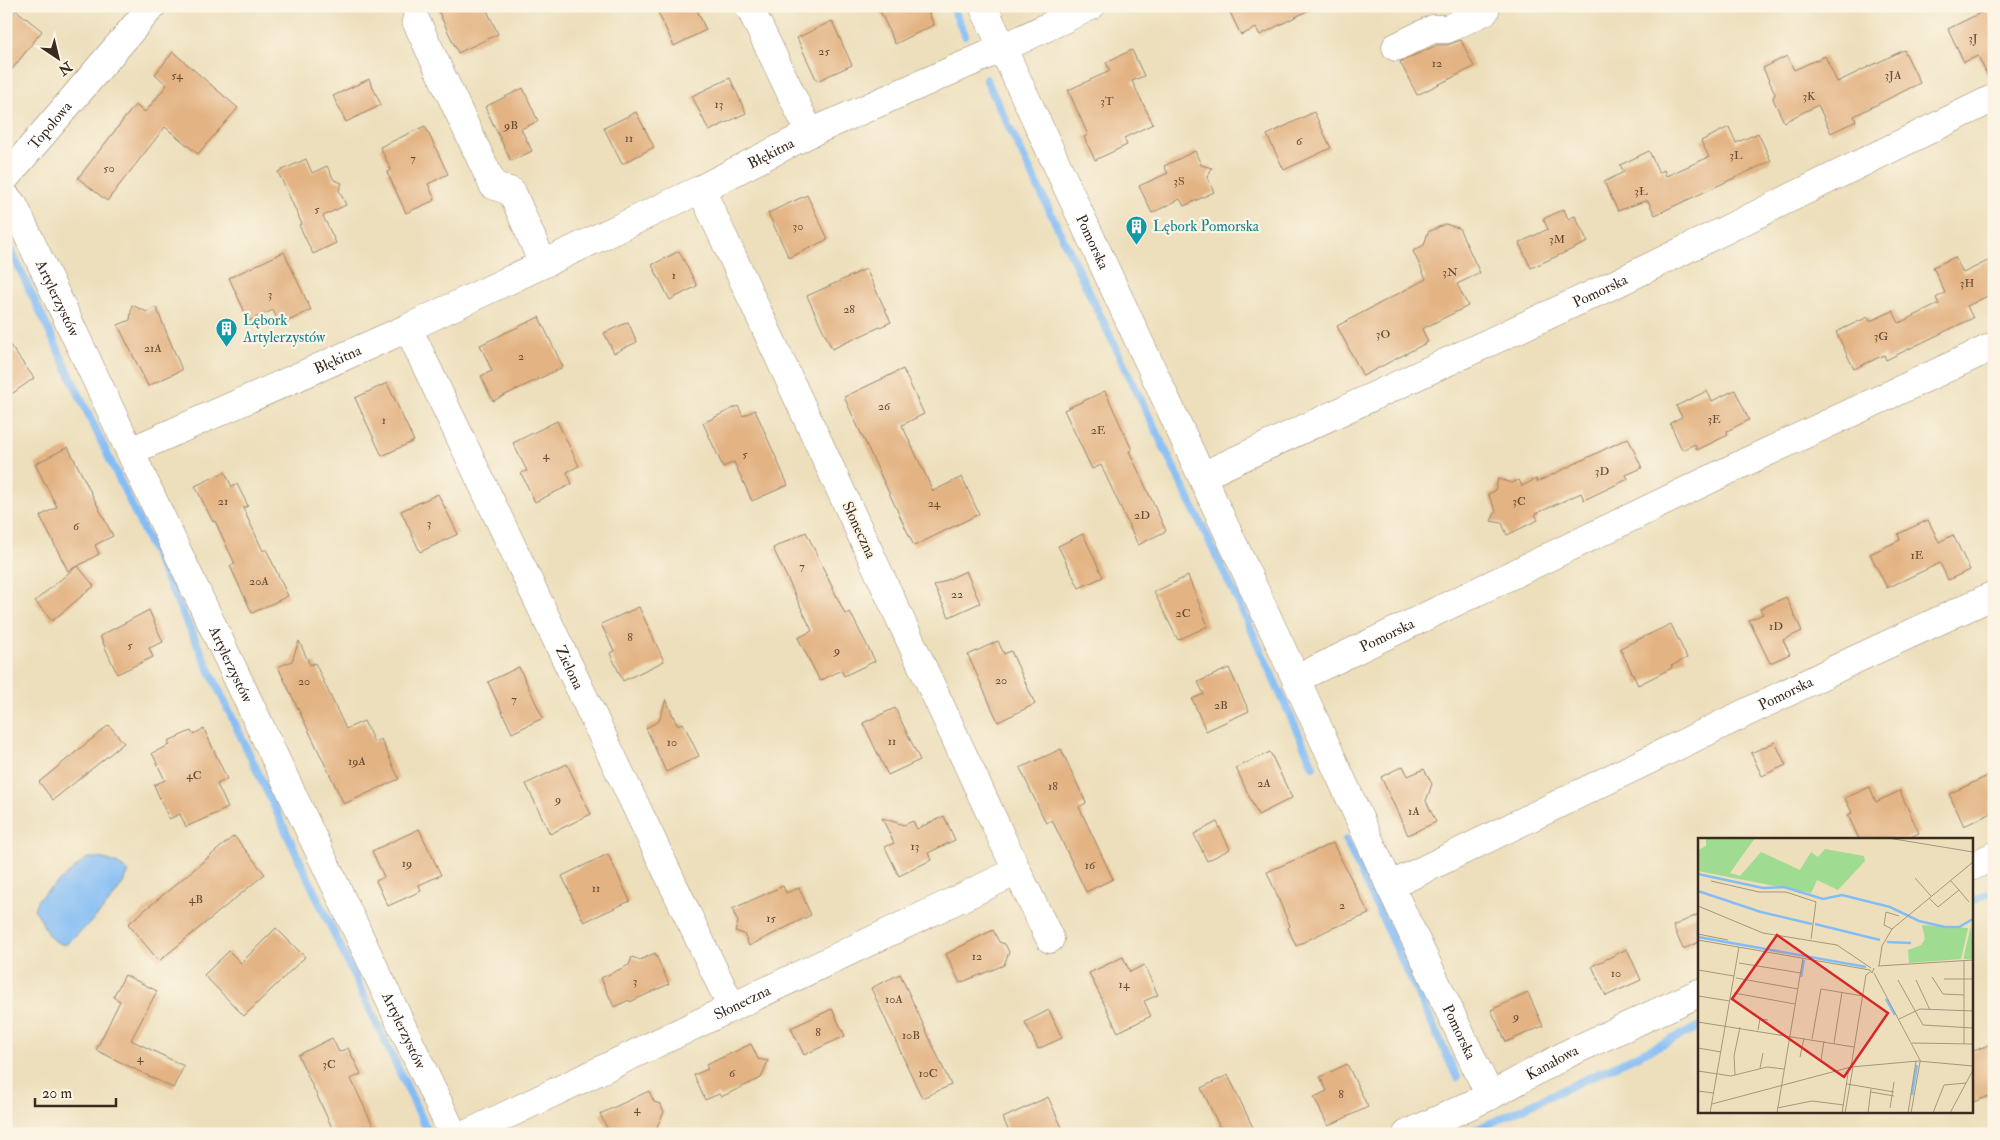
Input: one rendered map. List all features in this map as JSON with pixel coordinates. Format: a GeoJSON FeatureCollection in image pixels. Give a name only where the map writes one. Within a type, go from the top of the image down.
{"type":"FeatureCollection","features":[{"type":"Feature","properties":{"kind":"street","name":"Topolowa"},"geometry":{"type":"LineString","coordinates":[[8,170],[152,6]]}},
{"type":"Feature","properties":{"kind":"street"},"geometry":{"type":"LineString","coordinates":[[749,6],[810,133]]}},
{"type":"Feature","properties":{"kind":"street","name":"Pomorska"},"geometry":{"type":"LineString","coordinates":[[983,6],[1296,679],[1390,886],[1490,1096]]}},
{"type":"Feature","properties":{"kind":"street","name":"Błękitna"},"geometry":{"type":"LineString","coordinates":[[131,451],[408,328],[700,189],[810,133],[1003,48],[1091,6]]}},
{"type":"Feature","properties":{"kind":"street"},"geometry":{"type":"LineString","coordinates":[[1396,47],[1433,29],[1447,29],[1485,11],[1486,6]]}},
{"type":"Feature","properties":{"kind":"street"},"geometry":{"type":"LineString","coordinates":[[416,21],[493,185],[512,192],[543,264]]}},
{"type":"Feature","properties":{"kind":"street","name":"Pomorska"},"geometry":{"type":"LineString","coordinates":[[1202,476],[1617,283],[1994,98]]}},
{"type":"Feature","properties":{"kind":"street","name":"Słoneczna"},"geometry":{"type":"LineString","coordinates":[[700,189],[1050,939]]}},
{"type":"Feature","properties":{"kind":"street","name":"Artylerzystów"},"geometry":{"type":"LineString","coordinates":[[6,197],[14,206],[131,451],[453,1134]]}},
{"type":"Feature","properties":{"kind":"street","name":"Zielona"},"geometry":{"type":"LineString","coordinates":[[408,328],[731,1006]]}},
{"type":"Feature","properties":{"kind":"street","name":"Pomorska"},"geometry":{"type":"LineString","coordinates":[[1296,679],[1723,473],[1994,346]]}},
{"type":"Feature","properties":{"kind":"street","name":"Pomorska"},"geometry":{"type":"LineString","coordinates":[[1390,886],[1852,661],[1994,595]]}},
{"type":"Feature","properties":{"kind":"street"},"geometry":{"type":"LineString","coordinates":[[1972,866],[1994,856]]}},
{"type":"Feature","properties":{"kind":"street","name":"Słoneczna"},"geometry":{"type":"LineString","coordinates":[[467,1134],[731,1006],[1017,871]]}},
{"type":"Feature","properties":{"kind":"street","name":"Kanałowa"},"geometry":{"type":"LineString","coordinates":[[1407,1134],[1490,1096],[1569,1053],[1698,993]]}},
{"type":"Feature","properties":{"kind":"water"},"geometry":{"type":"Polygon","coordinates":[[[87,858],[99,858],[110,861],[120,865],[129,872],[117,893],[93,920],[65,945],[48,935],[34,909],[38,899],[87,858]]]}},
{"type":"Feature","properties":{"kind":"building"},"geometry":{"type":"Polygon","coordinates":[[[6,6],[11,6],[42,31],[6,77],[6,6]]]}},
{"type":"Feature","properties":{"kind":"building"},"geometry":{"type":"Polygon","coordinates":[[[436,6],[485,6],[498,34],[458,53],[436,6]]]}},
{"type":"Feature","properties":{"kind":"building"},"geometry":{"type":"Polygon","coordinates":[[[655,6],[695,6],[706,30],[674,46],[655,6]]]}},
{"type":"Feature","properties":{"kind":"building"},"geometry":{"type":"Polygon","coordinates":[[[878,6],[926,6],[934,25],[895,44],[878,6]]]}},
{"type":"Feature","properties":{"kind":"building"},"geometry":{"type":"Polygon","coordinates":[[[1227,6],[1317,6],[1260,35],[1256,28],[1241,35],[1227,6]]]}},
{"type":"Feature","properties":{"kind":"building"},"geometry":{"type":"Polygon","coordinates":[[[1986,10],[1994,25],[1994,83],[1991,83],[1978,56],[1964,62],[1948,29],[1986,10]]]}},
{"type":"Feature","properties":{"kind":"building"},"geometry":{"type":"Polygon","coordinates":[[[832,21],[852,65],[817,81],[797,38],[832,21]]]}},
{"type":"Feature","properties":{"kind":"building"},"geometry":{"type":"Polygon","coordinates":[[[1461,40],[1474,67],[1417,95],[1400,62],[1437,45],[1447,45],[1461,40]]]}},
{"type":"Feature","properties":{"kind":"building"},"geometry":{"type":"Polygon","coordinates":[[[1132,50],[1144,76],[1132,81],[1153,124],[1124,138],[1127,145],[1095,160],[1084,137],[1088,135],[1068,90],[1110,71],[1106,62],[1132,50]]]}},
{"type":"Feature","properties":{"kind":"building"},"geometry":{"type":"Polygon","coordinates":[[[1904,50],[1920,83],[1854,116],[1856,121],[1831,133],[1818,105],[1784,122],[1773,99],[1775,93],[1763,68],[1787,56],[1794,70],[1825,56],[1837,82],[1904,50]]]}},
{"type":"Feature","properties":{"kind":"building"},"geometry":{"type":"Polygon","coordinates":[[[173,52],[238,108],[198,154],[165,127],[107,201],[78,178],[135,105],[145,112],[167,85],[155,74],[173,52]]]}},
{"type":"Feature","properties":{"kind":"building"},"geometry":{"type":"Polygon","coordinates":[[[730,78],[746,113],[709,131],[692,96],[730,78]]]}},
{"type":"Feature","properties":{"kind":"building"},"geometry":{"type":"Polygon","coordinates":[[[369,79],[381,105],[346,122],[333,96],[369,79]]]}},
{"type":"Feature","properties":{"kind":"building"},"geometry":{"type":"Polygon","coordinates":[[[523,88],[538,121],[521,129],[532,151],[511,161],[485,107],[523,88]]]}},
{"type":"Feature","properties":{"kind":"building"},"geometry":{"type":"Polygon","coordinates":[[[636,112],[654,147],[622,164],[604,128],[636,112]]]}},
{"type":"Feature","properties":{"kind":"building"},"geometry":{"type":"Polygon","coordinates":[[[1314,112],[1331,148],[1284,170],[1267,135],[1314,112]]]}},
{"type":"Feature","properties":{"kind":"building"},"geometry":{"type":"Polygon","coordinates":[[[425,126],[448,174],[428,184],[435,200],[406,213],[387,172],[391,170],[380,147],[425,126]]]}},
{"type":"Feature","properties":{"kind":"building"},"geometry":{"type":"Polygon","coordinates":[[[1729,127],[1736,143],[1758,133],[1771,161],[1655,215],[1648,201],[1618,211],[1604,182],[1624,172],[1620,165],[1649,151],[1659,173],[1664,170],[1666,176],[1709,157],[1701,141],[1729,127]]]}},
{"type":"Feature","properties":{"kind":"building"},"geometry":{"type":"Polygon","coordinates":[[[1195,151],[1201,165],[1212,168],[1207,177],[1214,192],[1184,206],[1180,199],[1152,213],[1139,186],[1168,173],[1164,166],[1195,151]]]}},
{"type":"Feature","properties":{"kind":"building"},"geometry":{"type":"Polygon","coordinates":[[[306,159],[312,173],[327,166],[334,180],[342,183],[339,190],[346,205],[323,216],[336,243],[313,254],[299,225],[302,224],[278,172],[306,159]]]}},
{"type":"Feature","properties":{"kind":"building"},"geometry":{"type":"Polygon","coordinates":[[[807,195],[828,239],[789,258],[768,213],[807,195]]]}},
{"type":"Feature","properties":{"kind":"building"},"geometry":{"type":"Polygon","coordinates":[[[1564,209],[1568,219],[1575,216],[1588,242],[1531,268],[1519,243],[1548,229],[1543,219],[1564,209]]]}},
{"type":"Feature","properties":{"kind":"building"},"geometry":{"type":"Polygon","coordinates":[[[1445,224],[1459,228],[1480,273],[1457,284],[1468,306],[1422,329],[1428,342],[1363,376],[1337,326],[1426,279],[1413,251],[1424,245],[1428,232],[1445,224]]]}},
{"type":"Feature","properties":{"kind":"building"},"geometry":{"type":"Polygon","coordinates":[[[679,251],[697,286],[670,300],[652,265],[679,251]]]}},
{"type":"Feature","properties":{"kind":"building"},"geometry":{"type":"Polygon","coordinates":[[[284,252],[311,310],[280,325],[273,310],[249,321],[229,278],[284,252]]]}},
{"type":"Feature","properties":{"kind":"building"},"geometry":{"type":"Polygon","coordinates":[[[1955,257],[1963,273],[1994,258],[1994,293],[1967,306],[1973,318],[1886,360],[1884,355],[1854,369],[1836,332],[1868,317],[1870,321],[1893,311],[1899,323],[1939,304],[1936,298],[1945,293],[1933,267],[1955,257]]]}},
{"type":"Feature","properties":{"kind":"building"},"geometry":{"type":"Polygon","coordinates":[[[866,269],[891,322],[832,349],[807,296],[866,269]]]}},
{"type":"Feature","properties":{"kind":"building"},"geometry":{"type":"Polygon","coordinates":[[[132,305],[147,312],[156,307],[182,370],[148,386],[118,325],[130,320],[132,305]]]}},
{"type":"Feature","properties":{"kind":"building"},"geometry":{"type":"Polygon","coordinates":[[[539,317],[563,367],[493,401],[481,376],[492,371],[480,345],[539,317]]]}},
{"type":"Feature","properties":{"kind":"building"},"geometry":{"type":"Polygon","coordinates":[[[628,322],[637,342],[614,353],[604,333],[628,322]]]}},
{"type":"Feature","properties":{"kind":"building"},"geometry":{"type":"Polygon","coordinates":[[[6,340],[34,378],[6,398],[6,340]]]}},
{"type":"Feature","properties":{"kind":"building"},"geometry":{"type":"Polygon","coordinates":[[[903,369],[924,414],[902,425],[933,491],[962,477],[979,514],[914,546],[844,397],[903,369]]]}},
{"type":"Feature","properties":{"kind":"building"},"geometry":{"type":"Polygon","coordinates":[[[387,383],[414,441],[382,456],[355,398],[387,383]]]}},
{"type":"Feature","properties":{"kind":"building"},"geometry":{"type":"Polygon","coordinates":[[[1735,390],[1749,420],[1727,431],[1728,435],[1697,450],[1695,444],[1682,450],[1670,423],[1682,417],[1676,406],[1707,391],[1712,401],[1735,390]]]}},
{"type":"Feature","properties":{"kind":"building"},"geometry":{"type":"Polygon","coordinates":[[[1105,391],[1132,450],[1129,451],[1166,531],[1138,545],[1101,465],[1092,469],[1064,410],[1105,391]]]}},
{"type":"Feature","properties":{"kind":"building"},"geometry":{"type":"Polygon","coordinates":[[[738,406],[743,416],[755,410],[788,485],[752,501],[734,462],[723,467],[703,423],[738,406]]]}},
{"type":"Feature","properties":{"kind":"building"},"geometry":{"type":"Polygon","coordinates":[[[557,421],[579,466],[567,472],[572,484],[535,502],[521,473],[527,471],[513,443],[557,421]]]}},
{"type":"Feature","properties":{"kind":"building"},"geometry":{"type":"Polygon","coordinates":[[[1628,438],[1642,468],[1626,475],[1628,479],[1584,500],[1581,493],[1535,514],[1538,520],[1507,535],[1502,523],[1491,521],[1496,511],[1488,494],[1495,491],[1498,479],[1512,483],[1519,480],[1522,486],[1536,479],[1537,482],[1628,438]]]}},
{"type":"Feature","properties":{"kind":"building"},"geometry":{"type":"Polygon","coordinates":[[[68,447],[113,536],[95,545],[99,554],[78,566],[94,586],[52,621],[35,601],[77,566],[68,571],[40,516],[57,507],[35,464],[68,447]]]}},
{"type":"Feature","properties":{"kind":"building"},"geometry":{"type":"Polygon","coordinates":[[[225,472],[232,487],[237,484],[248,506],[243,508],[263,551],[266,549],[288,596],[252,613],[230,566],[235,564],[215,521],[213,522],[195,486],[225,472]]]}},
{"type":"Feature","properties":{"kind":"building"},"geometry":{"type":"Polygon","coordinates":[[[438,494],[458,534],[420,552],[401,511],[438,494]]]}},
{"type":"Feature","properties":{"kind":"building"},"geometry":{"type":"Polygon","coordinates":[[[1928,520],[1939,542],[1953,535],[1970,570],[1948,580],[1940,563],[1887,588],[1870,554],[1900,540],[1898,534],[1928,520]]]}},
{"type":"Feature","properties":{"kind":"building"},"geometry":{"type":"Polygon","coordinates":[[[806,532],[845,614],[850,612],[875,661],[844,676],[841,670],[820,681],[798,638],[812,631],[773,548],[806,532]]]}},
{"type":"Feature","properties":{"kind":"building"},"geometry":{"type":"Polygon","coordinates":[[[1083,534],[1103,577],[1079,588],[1058,546],[1083,534]]]}},
{"type":"Feature","properties":{"kind":"building"},"geometry":{"type":"Polygon","coordinates":[[[966,571],[980,603],[949,617],[934,586],[966,571]]]}},
{"type":"Feature","properties":{"kind":"building"},"geometry":{"type":"Polygon","coordinates":[[[1188,576],[1208,626],[1178,640],[1154,592],[1188,576]]]}},
{"type":"Feature","properties":{"kind":"building"},"geometry":{"type":"Polygon","coordinates":[[[1786,597],[1802,631],[1783,640],[1790,654],[1770,663],[1749,620],[1763,614],[1760,609],[1786,597]]]}},
{"type":"Feature","properties":{"kind":"building"},"geometry":{"type":"Polygon","coordinates":[[[639,607],[664,661],[623,681],[610,653],[614,651],[601,624],[639,607]]]}},
{"type":"Feature","properties":{"kind":"building"},"geometry":{"type":"Polygon","coordinates":[[[149,610],[163,642],[149,648],[153,657],[117,674],[100,636],[149,610]]]}},
{"type":"Feature","properties":{"kind":"building"},"geometry":{"type":"Polygon","coordinates":[[[1671,624],[1687,658],[1671,666],[1672,668],[1638,685],[1620,648],[1671,624]]]}},
{"type":"Feature","properties":{"kind":"building"},"geometry":{"type":"Polygon","coordinates":[[[299,641],[310,665],[315,663],[346,729],[364,721],[374,742],[381,739],[399,779],[344,804],[278,667],[292,661],[299,641]]]}},
{"type":"Feature","properties":{"kind":"building"},"geometry":{"type":"Polygon","coordinates":[[[998,641],[1004,654],[1011,651],[1035,704],[998,722],[968,655],[998,641]]]}},
{"type":"Feature","properties":{"kind":"building"},"geometry":{"type":"Polygon","coordinates":[[[519,667],[543,718],[512,733],[488,682],[519,667]]]}},
{"type":"Feature","properties":{"kind":"building"},"geometry":{"type":"Polygon","coordinates":[[[1229,668],[1249,711],[1206,731],[1192,699],[1204,694],[1198,682],[1229,668]]]}},
{"type":"Feature","properties":{"kind":"building"},"geometry":{"type":"Polygon","coordinates":[[[666,699],[677,725],[683,723],[699,756],[666,772],[646,728],[659,721],[666,699]]]}},
{"type":"Feature","properties":{"kind":"building"},"geometry":{"type":"Polygon","coordinates":[[[895,708],[920,760],[888,775],[863,723],[895,708]]]}},
{"type":"Feature","properties":{"kind":"building"},"geometry":{"type":"Polygon","coordinates":[[[109,725],[124,743],[53,800],[39,782],[109,725]]]}},
{"type":"Feature","properties":{"kind":"building"},"geometry":{"type":"Polygon","coordinates":[[[204,729],[227,779],[217,784],[228,808],[186,827],[180,814],[169,819],[154,785],[165,780],[152,753],[170,745],[168,741],[191,731],[193,734],[204,729]]]}},
{"type":"Feature","properties":{"kind":"building"},"geometry":{"type":"Polygon","coordinates":[[[1775,742],[1786,765],[1762,776],[1751,753],[1775,742]]]}},
{"type":"Feature","properties":{"kind":"building"},"geometry":{"type":"Polygon","coordinates":[[[1061,749],[1086,803],[1079,807],[1113,879],[1086,892],[1052,820],[1046,823],[1020,768],[1061,749]]]}},
{"type":"Feature","properties":{"kind":"building"},"geometry":{"type":"Polygon","coordinates":[[[1270,752],[1292,798],[1258,815],[1236,768],[1270,752]]]}},
{"type":"Feature","properties":{"kind":"building"},"geometry":{"type":"Polygon","coordinates":[[[567,764],[591,814],[550,834],[526,784],[567,764]]]}},
{"type":"Feature","properties":{"kind":"building"},"geometry":{"type":"Polygon","coordinates":[[[1403,766],[1408,776],[1424,769],[1432,784],[1426,801],[1436,822],[1408,835],[1381,777],[1403,766]]]}},
{"type":"Feature","properties":{"kind":"building"},"geometry":{"type":"Polygon","coordinates":[[[1994,773],[1994,812],[1964,826],[1949,794],[1994,773]]]}},
{"type":"Feature","properties":{"kind":"building"},"geometry":{"type":"Polygon","coordinates":[[[1870,787],[1876,802],[1900,791],[1919,833],[1908,838],[1859,838],[1848,815],[1852,813],[1845,798],[1870,787]]]}},
{"type":"Feature","properties":{"kind":"building"},"geometry":{"type":"Polygon","coordinates":[[[944,816],[955,840],[928,853],[931,860],[899,876],[885,847],[894,843],[882,818],[904,825],[913,821],[917,829],[944,816]]]}},
{"type":"Feature","properties":{"kind":"building"},"geometry":{"type":"Polygon","coordinates":[[[1217,822],[1230,849],[1207,861],[1194,834],[1217,822]]]}},
{"type":"Feature","properties":{"kind":"building"},"geometry":{"type":"Polygon","coordinates":[[[419,829],[441,875],[419,885],[421,891],[388,906],[376,881],[384,877],[372,851],[419,829]]]}},
{"type":"Feature","properties":{"kind":"building"},"geometry":{"type":"Polygon","coordinates":[[[234,836],[265,874],[159,961],[128,924],[234,836]]]}},
{"type":"Feature","properties":{"kind":"building"},"geometry":{"type":"Polygon","coordinates":[[[1333,843],[1369,914],[1330,929],[1296,946],[1288,928],[1290,926],[1267,872],[1333,843]]]}},
{"type":"Feature","properties":{"kind":"building"},"geometry":{"type":"Polygon","coordinates":[[[608,854],[630,901],[584,922],[562,876],[608,854]]]}},
{"type":"Feature","properties":{"kind":"building"},"geometry":{"type":"Polygon","coordinates":[[[783,886],[786,893],[799,888],[811,915],[749,946],[744,934],[735,931],[738,922],[732,909],[783,886]]]}},
{"type":"Feature","properties":{"kind":"building"},"geometry":{"type":"Polygon","coordinates":[[[1698,914],[1698,942],[1683,949],[1673,926],[1698,914]]]}},
{"type":"Feature","properties":{"kind":"building"},"geometry":{"type":"Polygon","coordinates":[[[276,928],[305,957],[244,1016],[204,975],[229,951],[241,963],[276,928]]]}},
{"type":"Feature","properties":{"kind":"building"},"geometry":{"type":"Polygon","coordinates":[[[993,930],[999,942],[1005,944],[1009,952],[1004,965],[960,983],[946,954],[993,930]]]}},
{"type":"Feature","properties":{"kind":"building"},"geometry":{"type":"Polygon","coordinates":[[[1627,949],[1641,980],[1606,996],[1592,966],[1627,949]]]}},
{"type":"Feature","properties":{"kind":"building"},"geometry":{"type":"Polygon","coordinates":[[[655,953],[669,984],[630,1002],[629,1000],[614,1007],[601,978],[629,965],[632,957],[640,960],[655,953]]]}},
{"type":"Feature","properties":{"kind":"building"},"geometry":{"type":"Polygon","coordinates":[[[1123,957],[1130,972],[1144,965],[1158,995],[1144,1001],[1151,1016],[1118,1032],[1089,973],[1123,957]]]}},
{"type":"Feature","properties":{"kind":"building"},"geometry":{"type":"Polygon","coordinates":[[[900,974],[951,1085],[922,1098],[871,988],[900,974]]]}},
{"type":"Feature","properties":{"kind":"building"},"geometry":{"type":"Polygon","coordinates":[[[125,975],[157,991],[131,1040],[184,1066],[173,1088],[96,1050],[120,1001],[113,997],[125,975]]]}},
{"type":"Feature","properties":{"kind":"building"},"geometry":{"type":"Polygon","coordinates":[[[1528,993],[1543,1026],[1506,1042],[1491,1010],[1528,993]]]}},
{"type":"Feature","properties":{"kind":"building"},"geometry":{"type":"Polygon","coordinates":[[[832,1009],[845,1036],[804,1055],[791,1028],[832,1009]]]}},
{"type":"Feature","properties":{"kind":"building"},"geometry":{"type":"Polygon","coordinates":[[[1049,1010],[1062,1038],[1038,1049],[1025,1022],[1049,1010]]]}},
{"type":"Feature","properties":{"kind":"building"},"geometry":{"type":"Polygon","coordinates":[[[332,1038],[339,1052],[348,1048],[361,1074],[351,1079],[377,1134],[335,1134],[298,1055],[332,1038]]]}},
{"type":"Feature","properties":{"kind":"building"},"geometry":{"type":"Polygon","coordinates":[[[1994,1043],[1994,1094],[1972,1103],[1972,1052],[1994,1043]]]}},
{"type":"Feature","properties":{"kind":"building"},"geometry":{"type":"Polygon","coordinates":[[[751,1044],[758,1059],[768,1061],[761,1078],[721,1097],[719,1094],[705,1100],[694,1075],[708,1069],[706,1065],[751,1044]]]}},
{"type":"Feature","properties":{"kind":"building"},"geometry":{"type":"Polygon","coordinates":[[[1347,1064],[1368,1107],[1328,1126],[1314,1097],[1327,1091],[1320,1077],[1347,1064]]]}},
{"type":"Feature","properties":{"kind":"building"},"geometry":{"type":"Polygon","coordinates":[[[1228,1075],[1256,1134],[1223,1134],[1201,1088],[1228,1075]]]}},
{"type":"Feature","properties":{"kind":"building"},"geometry":{"type":"Polygon","coordinates":[[[649,1091],[654,1102],[660,1104],[664,1112],[655,1131],[649,1134],[610,1134],[600,1114],[649,1091]]]}},
{"type":"Feature","properties":{"kind":"building"},"geometry":{"type":"Polygon","coordinates":[[[1048,1097],[1065,1134],[1010,1134],[1003,1118],[1048,1097]]]}},
{"type":"Feature","properties":{"kind":"waterway"},"geometry":{"type":"LineString","coordinates":[[952,6],[965,35]]}},
{"type":"Feature","properties":{"kind":"waterway"},"geometry":{"type":"LineString","coordinates":[[986,79],[1240,605],[1313,766]]}},
{"type":"Feature","properties":{"kind":"waterway"},"geometry":{"type":"LineString","coordinates":[[6,240],[429,1134]]}},
{"type":"Feature","properties":{"kind":"waterway"},"geometry":{"type":"LineString","coordinates":[[1346,840],[1457,1077]]}},
{"type":"Feature","properties":{"kind":"waterway"},"geometry":{"type":"LineString","coordinates":[[1972,902],[1994,891]]}},
{"type":"Feature","properties":{"kind":"waterway"},"geometry":{"type":"LineString","coordinates":[[1467,1134],[1698,1027]]}},
{"type":"Feature","properties":{"kind":"place","name":"Lębork Pomorska"},"geometry":{"type":"Point","coordinates":[1137,245]}},
{"type":"Feature","properties":{"kind":"place","name":"Lębork Artylerzystów"},"geometry":{"type":"Point","coordinates":[227,348]}}]}
